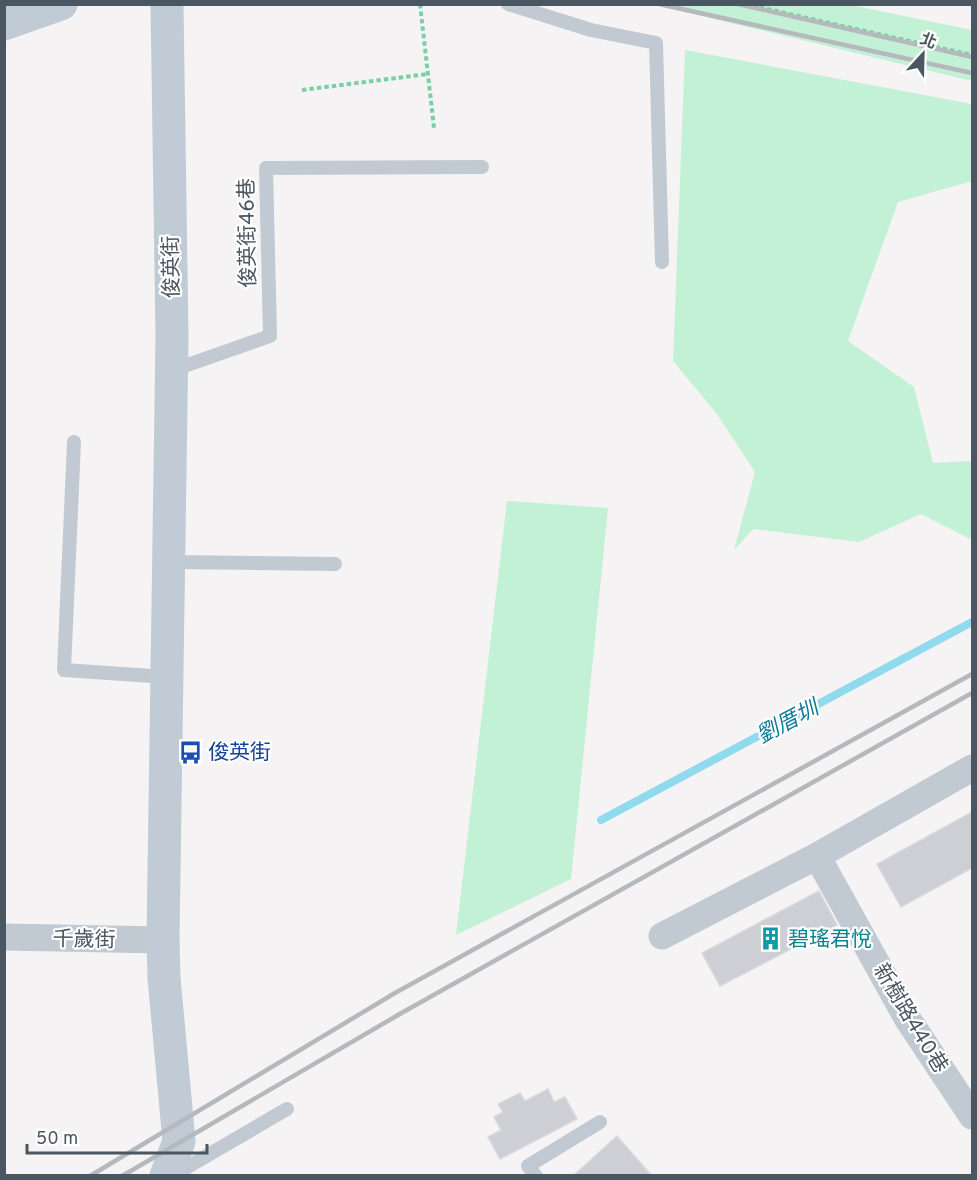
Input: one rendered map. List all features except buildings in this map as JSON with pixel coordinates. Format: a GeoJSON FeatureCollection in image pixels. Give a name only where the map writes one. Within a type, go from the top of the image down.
{"type":"FeatureCollection","features":[{"type":"Feature","properties":{"kind":"street"},"geometry":{"type":"LineString","coordinates":[[17,15],[61,4]]}},
{"type":"Feature","properties":{"kind":"street","name":"俊英街"},"geometry":{"type":"LineString","coordinates":[[166,1176],[179,1141],[164,978],[163,940],[171,371],[167,4]]}},
{"type":"Feature","properties":{"kind":"street"},"geometry":{"type":"LineString","coordinates":[[662,936],[817,856],[972,768]]}},
{"type":"Feature","properties":{"kind":"street","name":"新樹路440巷"},"geometry":{"type":"LineString","coordinates":[[817,856],[907,1018],[972,1116]]}},
{"type":"Feature","properties":{"kind":"street","name":"千歲街"},"geometry":{"type":"LineString","coordinates":[[4,937],[163,940]]}},
{"type":"Feature","properties":{"kind":"lane"},"geometry":{"type":"LineString","coordinates":[[508,4],[591,30],[656,43],[662,262]]}},
{"type":"Feature","properties":{"kind":"lane","name":"俊英街46巷"},"geometry":{"type":"LineString","coordinates":[[171,371],[270,336],[266,168],[482,168]]}},
{"type":"Feature","properties":{"kind":"lane"},"geometry":{"type":"LineString","coordinates":[[74,442],[64,670],[167,676]]}},
{"type":"Feature","properties":{"kind":"lane"},"geometry":{"type":"LineString","coordinates":[[168,562],[336,564]]}},
{"type":"Feature","properties":{"kind":"lane"},"geometry":{"type":"LineString","coordinates":[[172,1176],[287,1109]]}},
{"type":"Feature","properties":{"kind":"lane"},"geometry":{"type":"LineString","coordinates":[[536,1176],[528,1166],[600,1122]]}},
{"type":"Feature","properties":{"kind":"path"},"geometry":{"type":"LineString","coordinates":[[420,4],[434,129]]}},
{"type":"Feature","properties":{"kind":"path"},"geometry":{"type":"LineString","coordinates":[[745,4],[972,55]]}},
{"type":"Feature","properties":{"kind":"path"},"geometry":{"type":"LineString","coordinates":[[302,90],[428,74]]}},
{"type":"Feature","properties":{"kind":"green space"},"geometry":{"type":"Polygon","coordinates":[[[656,5],[851,5],[972,30],[972,81],[656,5]]]}},
{"type":"Feature","properties":{"kind":"green space"},"geometry":{"type":"Polygon","coordinates":[[[685,50],[972,104],[972,181],[898,202],[848,341],[914,387],[933,463],[972,461],[972,540],[921,514],[859,542],[753,529],[734,550],[755,472],[717,414],[673,361],[685,50]]]}},
{"type":"Feature","properties":{"kind":"green space"},"geometry":{"type":"Polygon","coordinates":[[[507,501],[608,508],[571,879],[456,935],[507,501]]]}},
{"type":"Feature","properties":{"kind":"waterway","name":"劉厝圳"},"geometry":{"type":"LineString","coordinates":[[601,820],[972,622]]}},
{"type":"Feature","properties":{"kind":"railway"},"geometry":{"type":"LineString","coordinates":[[659,4],[972,73]]}},
{"type":"Feature","properties":{"kind":"railway"},"geometry":{"type":"LineString","coordinates":[[738,4],[972,57]]}},
{"type":"Feature","properties":{"kind":"railway"},"geometry":{"type":"LineString","coordinates":[[90,1176],[395,993],[972,674]]}},
{"type":"Feature","properties":{"kind":"railway"},"geometry":{"type":"LineString","coordinates":[[122,1176],[398,1015],[972,693]]}},
{"type":"Feature","properties":{"kind":"place","name":"俊英街"},"geometry":{"type":"Point","coordinates":[190,752]}},
{"type":"Feature","properties":{"kind":"place","name":"碧瑤君悅"},"geometry":{"type":"Point","coordinates":[770,939]}}]}
